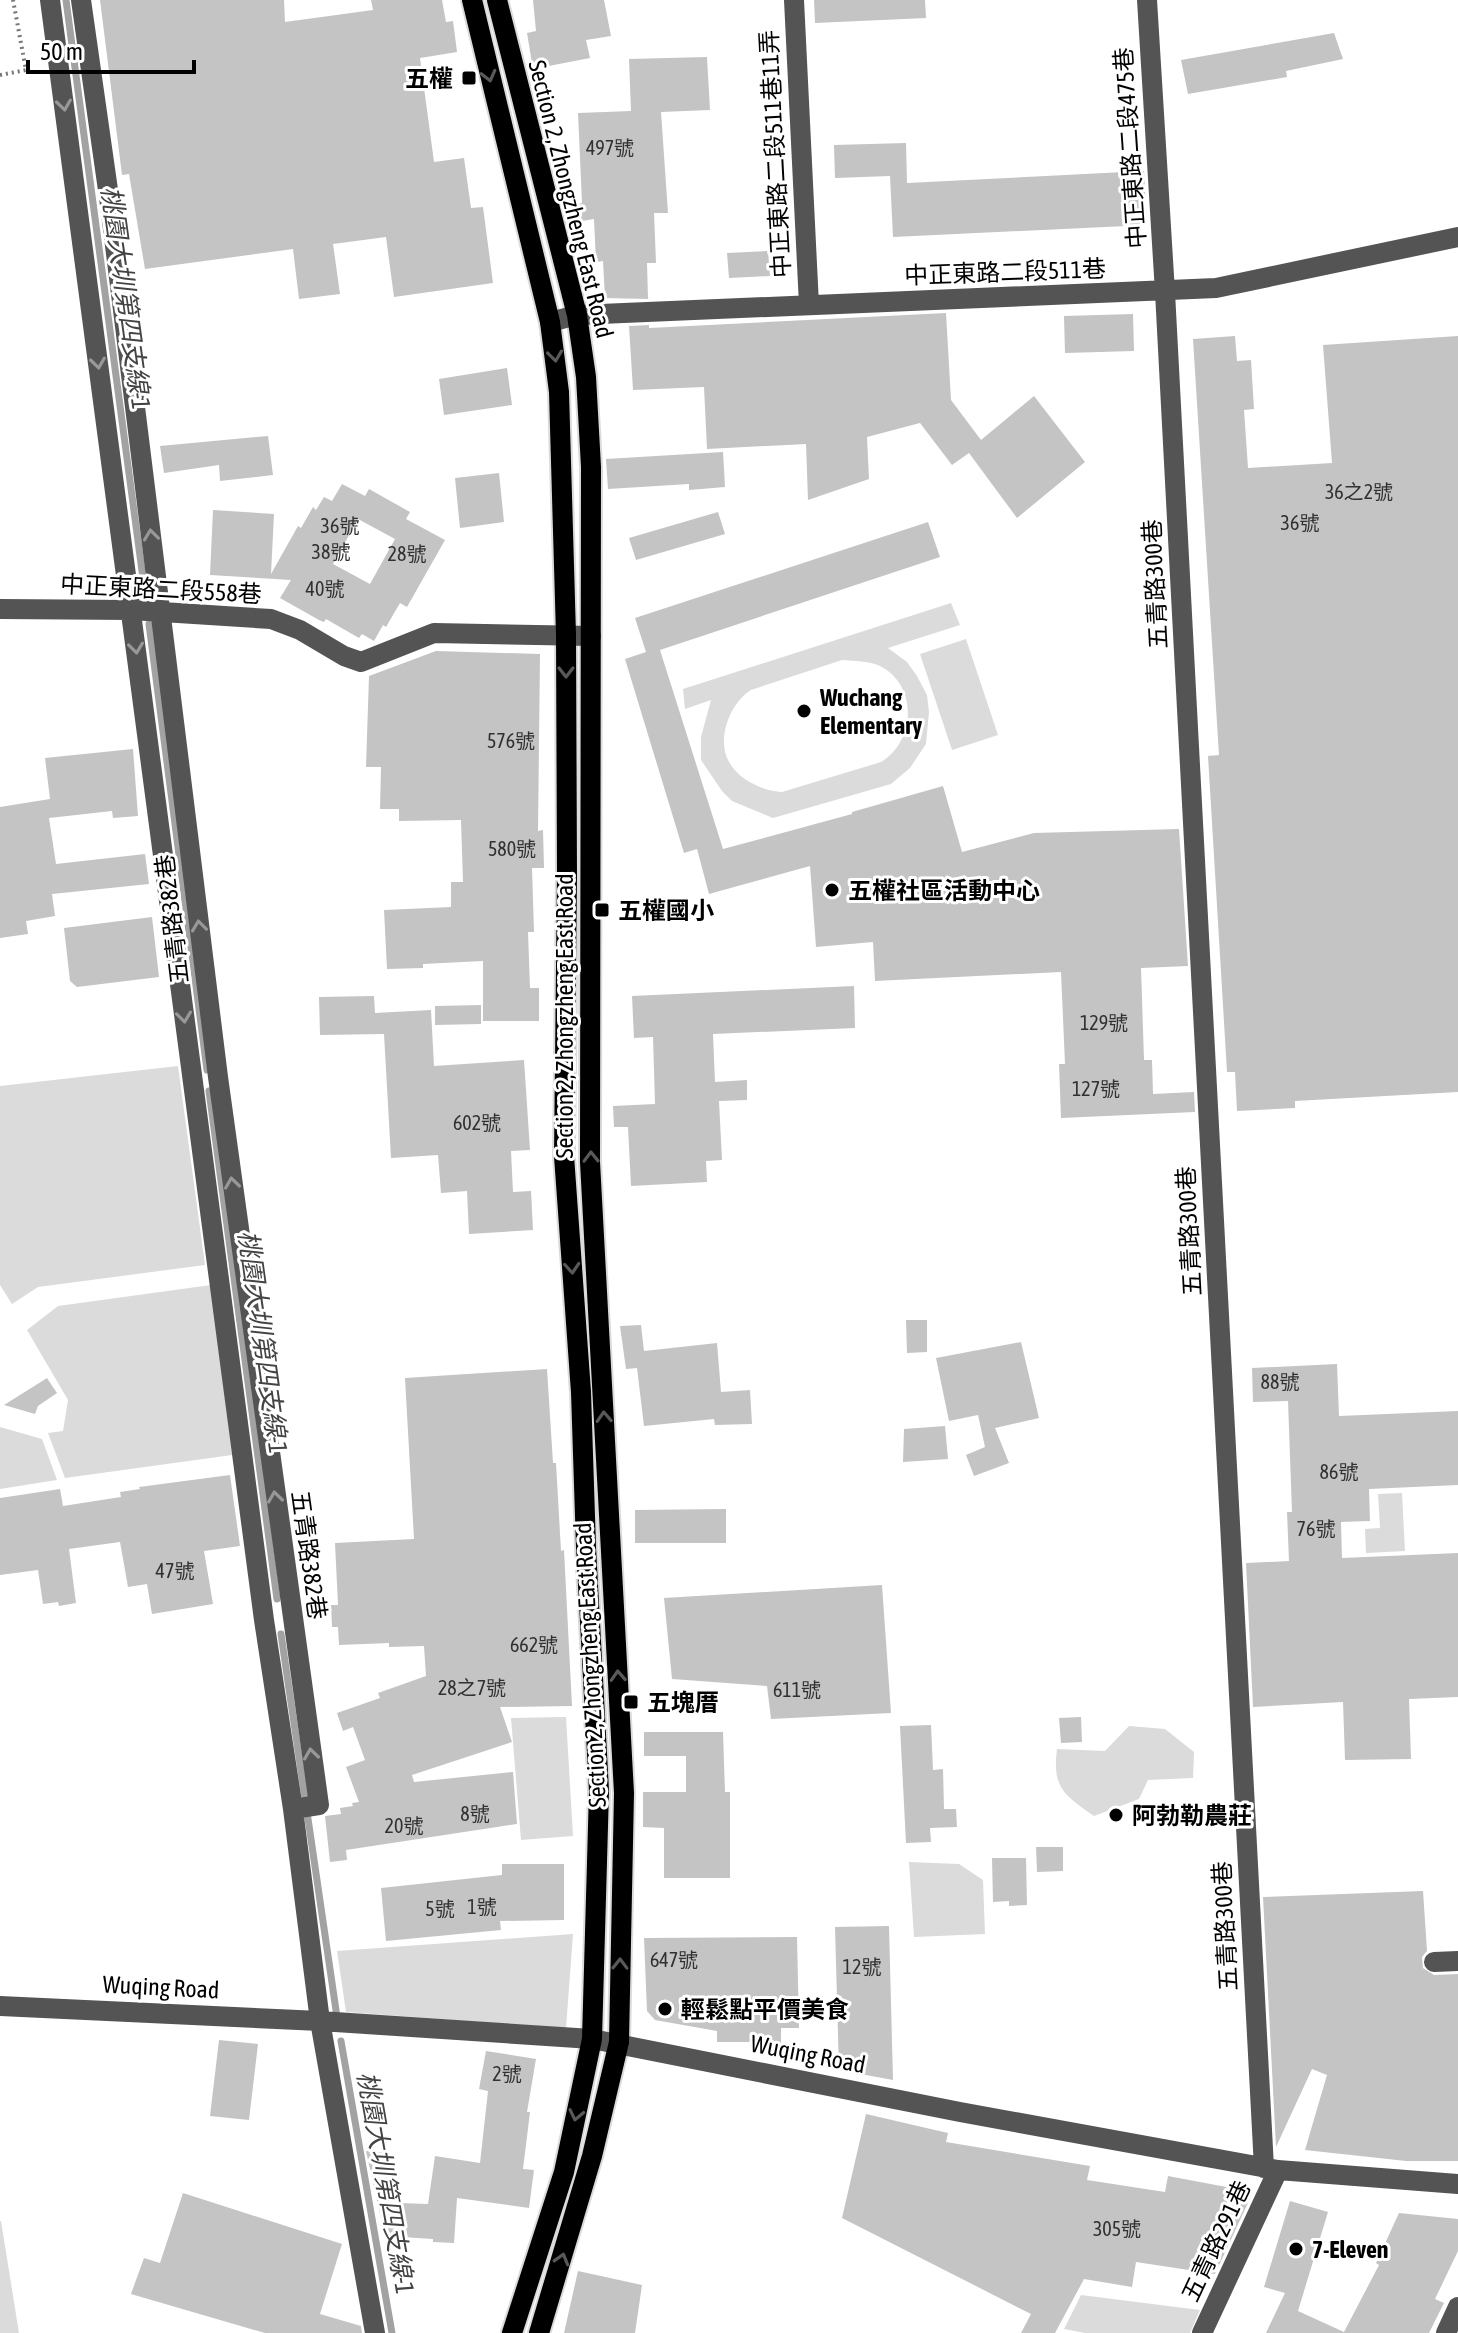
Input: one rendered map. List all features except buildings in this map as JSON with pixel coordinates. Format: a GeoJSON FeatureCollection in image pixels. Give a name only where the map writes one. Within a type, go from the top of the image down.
{"type":"FeatureCollection","features":[{"type":"Feature","properties":{"kind":"main road","name":"Section 2, Zhongzheng East Road"},"geometry":{"type":"LineString","coordinates":[[472,0],[550,322],[559,392],[566,635],[564,1156],[581,1392],[599,1791],[592,2039],[564,2172],[512,2333]]}},
{"type":"Feature","properties":{"kind":"main road","name":"Section 2, Zhongzheng East Road"},"geometry":{"type":"LineString","coordinates":[[497,0],[577,315],[586,377],[591,467],[590,1162],[624,1793],[619,2042],[592,2156],[539,2333]]}},
{"type":"Feature","properties":{"kind":"street","name":"五青路382巷"},"geometry":{"type":"LineString","coordinates":[[50,0],[264,1620],[293,1809],[320,2021],[375,2333]]}},
{"type":"Feature","properties":{"kind":"street","name":"五青路382巷"},"geometry":{"type":"LineString","coordinates":[[81,0],[218,1077],[319,1805],[293,1809]]}},
{"type":"Feature","properties":{"kind":"street","name":"中正東路二段511巷11弄"},"geometry":{"type":"LineString","coordinates":[[794,0],[809,305]]}},
{"type":"Feature","properties":{"kind":"street","name":"中正東路二段475巷"},"geometry":{"type":"LineString","coordinates":[[1147,0],[1165,292]]}},
{"type":"Feature","properties":{"kind":"street","name":"中正東路二段511巷"},"geometry":{"type":"LineString","coordinates":[[550,322],[577,315],[1216,288],[1458,237]]}},
{"type":"Feature","properties":{"kind":"street","name":"五青路300巷"},"geometry":{"type":"LineString","coordinates":[[1165,292],[1271,2169]]}},
{"type":"Feature","properties":{"kind":"street","name":"中正東路二段558巷"},"geometry":{"type":"LineString","coordinates":[[0,609],[131,610],[271,619],[300,630],[344,656],[361,662],[434,633],[591,636]]}},
{"type":"Feature","properties":{"kind":"street"},"geometry":{"type":"LineString","coordinates":[[192,1081],[218,1077]]}},
{"type":"Feature","properties":{"kind":"street"},"geometry":{"type":"LineString","coordinates":[[264,1620],[291,1617]]}},
{"type":"Feature","properties":{"kind":"street"},"geometry":{"type":"LineString","coordinates":[[1434,1962],[1458,1961]]}},
{"type":"Feature","properties":{"kind":"street","name":"Wuqing Road"},"geometry":{"type":"LineString","coordinates":[[0,2006],[320,2021],[619,2042],[960,2112],[1271,2169],[1458,2184]]}},
{"type":"Feature","properties":{"kind":"street","name":"五青路291巷"},"geometry":{"type":"LineString","coordinates":[[1202,2333],[1271,2169]]}},
{"type":"Feature","properties":{"kind":"street"},"geometry":{"type":"LineString","coordinates":[[1446,2333],[1458,2307]]}},
{"type":"Feature","properties":{"kind":"path"},"geometry":{"type":"LineString","coordinates":[[0,75],[26,70],[13,0]]}},
{"type":"Feature","properties":{"kind":"shaded area"},"geometry":{"type":"Polygon","coordinates":[[[951,603],[960,625],[888,648],[907,662],[927,695],[926,744],[910,768],[891,784],[773,818],[732,801],[722,791],[701,760],[701,737],[711,700],[685,709],[683,689],[951,603]],[[842,660],[751,690],[743,696],[731,712],[724,743],[729,762],[739,774],[760,787],[782,792],[881,762],[892,753],[901,741],[908,714],[901,687],[893,675],[880,666],[842,660]]]}},
{"type":"Feature","properties":{"kind":"shaded area"},"geometry":{"type":"Polygon","coordinates":[[[966,639],[998,735],[952,750],[920,654],[966,639]]]}},
{"type":"Feature","properties":{"kind":"shaded area"},"geometry":{"type":"Polygon","coordinates":[[[178,1066],[205,1265],[38,1287],[12,1304],[0,1285],[0,1086],[178,1066]]]}},
{"type":"Feature","properties":{"kind":"shaded area"},"geometry":{"type":"Polygon","coordinates":[[[211,1285],[232,1455],[65,1478],[48,1433],[63,1431],[68,1400],[27,1330],[58,1306],[211,1285]]]}},
{"type":"Feature","properties":{"kind":"shaded area"},"geometry":{"type":"Polygon","coordinates":[[[0,1427],[42,1439],[57,1480],[0,1489],[0,1427]]]}},
{"type":"Feature","properties":{"kind":"shaded area"},"geometry":{"type":"Polygon","coordinates":[[[1402,1493],[1405,1551],[1366,1553],[1365,1529],[1380,1528],[1378,1494],[1402,1493]]]}},
{"type":"Feature","properties":{"kind":"shaded area"},"geometry":{"type":"Polygon","coordinates":[[[566,1717],[573,1836],[521,1840],[511,1718],[566,1717]]]}},
{"type":"Feature","properties":{"kind":"shaded area"},"geometry":{"type":"Polygon","coordinates":[[[1129,1726],[1165,1729],[1194,1752],[1193,1778],[1148,1780],[1139,1799],[1094,1816],[1062,1789],[1056,1773],[1057,1749],[1105,1751],[1129,1726]]]}},
{"type":"Feature","properties":{"kind":"shaded area"},"geometry":{"type":"Polygon","coordinates":[[[909,1862],[959,1864],[983,1880],[985,1934],[914,1937],[909,1862]]]}},
{"type":"Feature","properties":{"kind":"shaded area"},"geometry":{"type":"Polygon","coordinates":[[[573,1934],[566,2028],[346,2012],[337,1951],[573,1934]]]}},
{"type":"Feature","properties":{"kind":"shaded area"},"geometry":{"type":"Polygon","coordinates":[[[1,2221],[19,2333],[0,2333],[1,2221]]]}},
{"type":"Feature","properties":{"kind":"shaded area"},"geometry":{"type":"Polygon","coordinates":[[[1081,2295],[1200,2310],[1190,2333],[1085,2333],[1064,2329],[1081,2295]]]}},
{"type":"Feature","properties":{"kind":"waterway","name":"桃園大圳第四支線-1"},"geometry":{"type":"LineString","coordinates":[[66,0],[146,601]]}},
{"type":"Feature","properties":{"kind":"waterway","name":"桃園大圳第四支線-1"},"geometry":{"type":"LineString","coordinates":[[149,624],[207,1070]]}},
{"type":"Feature","properties":{"kind":"waterway","name":"桃園大圳第四支線-1"},"geometry":{"type":"LineString","coordinates":[[209,1091],[277,1599]]}},
{"type":"Feature","properties":{"kind":"waterway","name":"桃園大圳第四支線-1"},"geometry":{"type":"LineString","coordinates":[[281,1634],[337,2017]]}},
{"type":"Feature","properties":{"kind":"waterway","name":"桃園大圳第四支線-1"},"geometry":{"type":"LineString","coordinates":[[341,2041],[392,2333]]}},
{"type":"Feature","properties":{"kind":"place","name":"五權"},"geometry":{"type":"Point","coordinates":[469,78]}},
{"type":"Feature","properties":{"kind":"place","name":"Wuchang Elementary"},"geometry":{"type":"Point","coordinates":[804,711]}},
{"type":"Feature","properties":{"kind":"place","name":"五權社區活動中心"},"geometry":{"type":"Point","coordinates":[832,890]}},
{"type":"Feature","properties":{"kind":"place","name":"五權國小"},"geometry":{"type":"Point","coordinates":[602,910]}},
{"type":"Feature","properties":{"kind":"place","name":"五塊厝"},"geometry":{"type":"Point","coordinates":[631,1702]}},
{"type":"Feature","properties":{"kind":"place","name":"阿勃勒農莊"},"geometry":{"type":"Point","coordinates":[1116,1815]}},
{"type":"Feature","properties":{"kind":"place","name":"輕鬆點平價美食"},"geometry":{"type":"Point","coordinates":[665,2009]}},
{"type":"Feature","properties":{"kind":"place","name":"7-Eleven"},"geometry":{"type":"Point","coordinates":[1296,2249]}}]}
